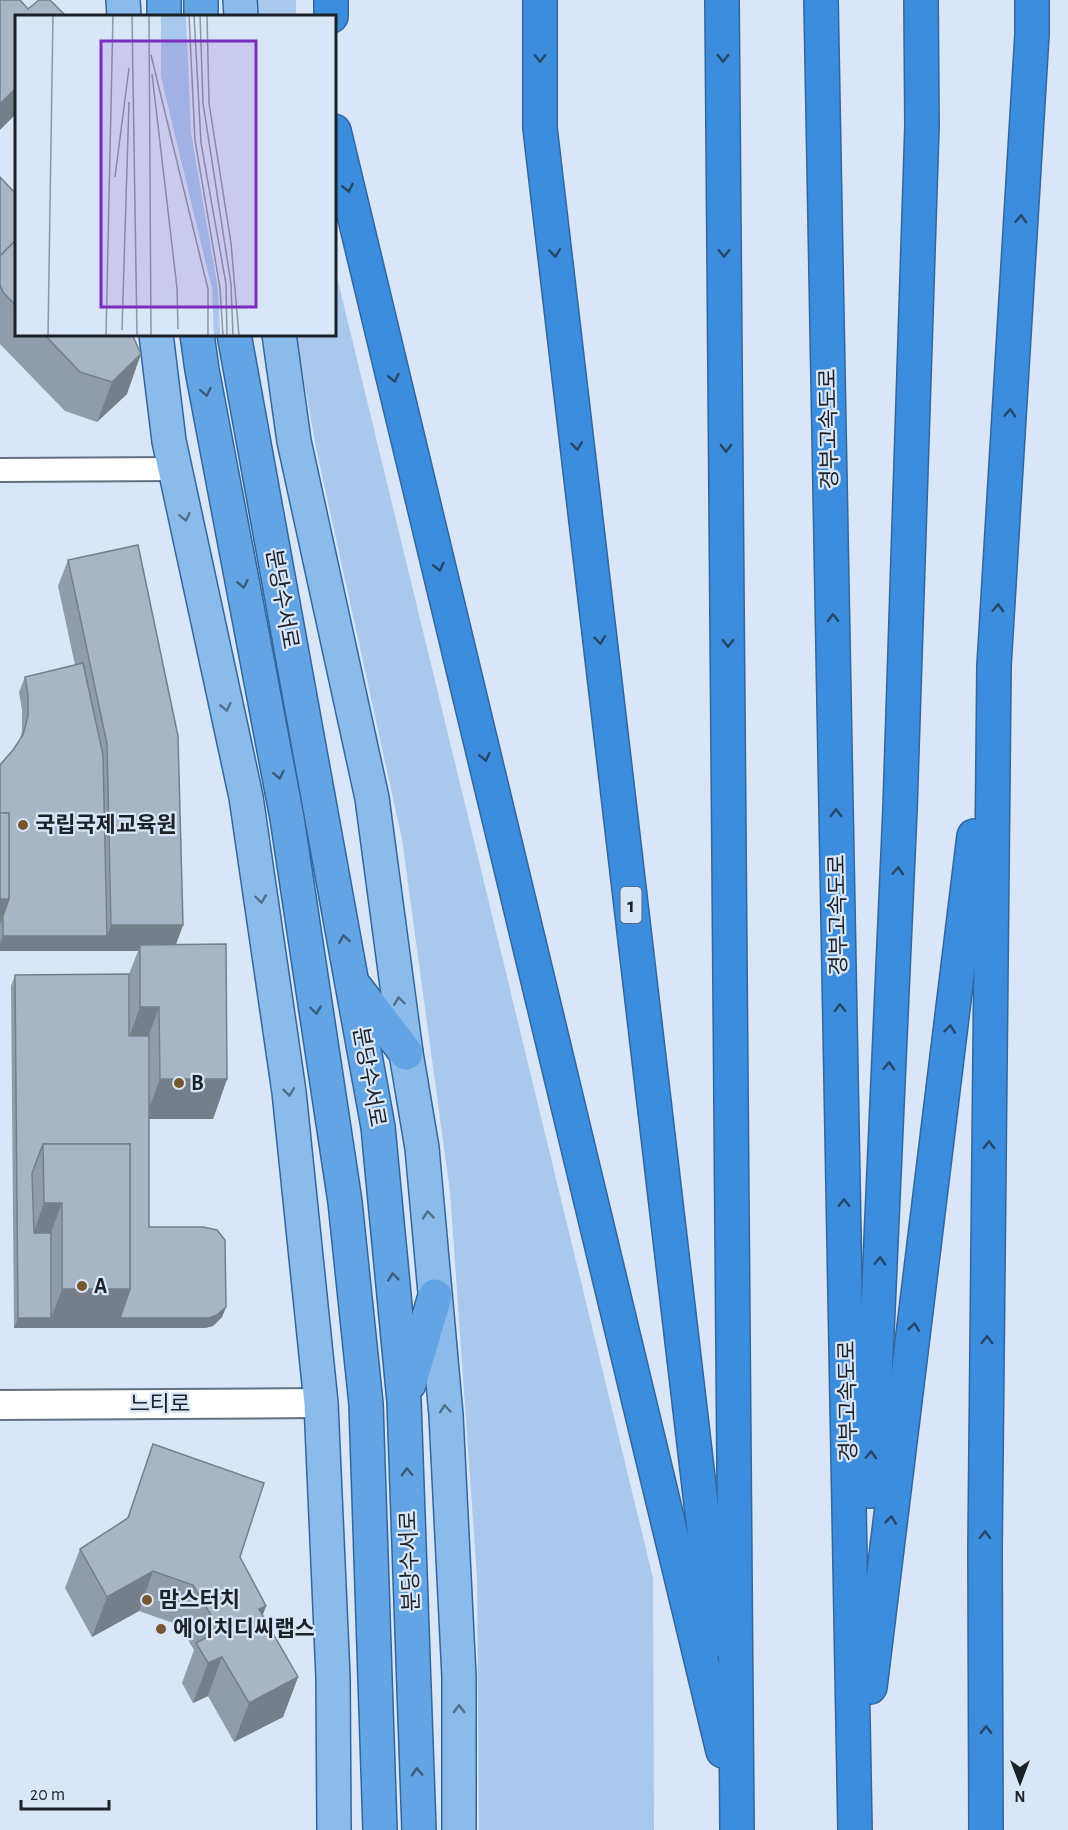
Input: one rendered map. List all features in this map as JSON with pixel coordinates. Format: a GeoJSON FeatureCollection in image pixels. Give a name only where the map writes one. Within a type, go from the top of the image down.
{"type":"FeatureCollection","features":[{"type":"Feature","properties":{"kind":"highway"},"geometry":{"type":"LineString","coordinates":[[164,0],[165,15]]}},
{"type":"Feature","properties":{"kind":"highway","name":"1"},"geometry":{"type":"LineString","coordinates":[[540,0],[540,128],[737,1819]]}},
{"type":"Feature","properties":{"kind":"highway"},"geometry":{"type":"LineString","coordinates":[[722,0],[737,1819]]}},
{"type":"Feature","properties":{"kind":"highway","name":"경부고속도로"},"geometry":{"type":"LineString","coordinates":[[821,0],[856,1819]]}},
{"type":"Feature","properties":{"kind":"highway"},"geometry":{"type":"LineString","coordinates":[[856,1819],[901,785],[922,125],[921,0]]}},
{"type":"Feature","properties":{"kind":"highway"},"geometry":{"type":"LineString","coordinates":[[986,1830],[985,1526],[994,666],[1032,34],[1032,0]]}},
{"type":"Feature","properties":{"kind":"highway"},"geometry":{"type":"LineString","coordinates":[[336,139],[737,1819]]}},
{"type":"Feature","properties":{"kind":"highway","name":"분당수서로"},"geometry":{"type":"LineString","coordinates":[[197,336],[287,818],[345,1202],[366,1404],[380,1830]]}},
{"type":"Feature","properties":{"kind":"highway","name":"분당수서로"},"geometry":{"type":"LineString","coordinates":[[234,336],[378,1127],[404,1401],[419,1830]]}},
{"type":"Feature","properties":{"kind":"highway"},"geometry":{"type":"LineString","coordinates":[[856,1819],[994,666]]}},
{"type":"Feature","properties":{"kind":"highway"},"geometry":{"type":"LineString","coordinates":[[352,982],[406,1053]]}},
{"type":"Feature","properties":{"kind":"highway"},"geometry":{"type":"LineString","coordinates":[[404,1401],[435,1296]]}},
{"type":"Feature","properties":{"kind":"main road"},"geometry":{"type":"LineString","coordinates":[[123,0],[124,15]]}},
{"type":"Feature","properties":{"kind":"main road"},"geometry":{"type":"LineString","coordinates":[[240,0],[241,15]]}},
{"type":"Feature","properties":{"kind":"main road"},"geometry":{"type":"LineString","coordinates":[[156,336],[169,441],[246,797],[289,1092],[321,1403],[333,1677],[334,1830]]}},
{"type":"Feature","properties":{"kind":"main road"},"geometry":{"type":"LineString","coordinates":[[279,336],[294,441],[372,798],[406,1053],[422,1149],[446,1415],[459,1677],[459,1830]]}},
{"type":"Feature","properties":{"kind":"street"},"geometry":{"type":"LineString","coordinates":[[0,470],[175,469]]}},
{"type":"Feature","properties":{"kind":"street","name":"느티로"},"geometry":{"type":"LineString","coordinates":[[0,1405],[321,1403]]}},
{"type":"Feature","properties":{"kind":"shaded area"},"geometry":{"type":"Polygon","coordinates":[[[255,0],[296,0],[296,15],[256,15],[255,0]]]}},
{"type":"Feature","properties":{"kind":"shaded area"},"geometry":{"type":"Polygon","coordinates":[[[336,273],[653,1578],[654,1830],[479,1830],[477,1577],[450,1192],[402,839],[316,448],[296,336],[336,336],[336,273]]]}},
{"type":"Feature","properties":{"kind":"building"},"geometry":{"type":"Polygon","coordinates":[[[0,0],[20,0],[28,9],[39,0],[50,0],[65,15],[15,15],[15,89],[0,104],[0,0]]]}},
{"type":"Feature","properties":{"kind":"building"},"geometry":{"type":"Polygon","coordinates":[[[0,177],[15,193],[15,241],[0,256],[0,177]]]}},
{"type":"Feature","properties":{"kind":"building"},"geometry":{"type":"Polygon","coordinates":[[[15,241],[15,305],[3,292],[0,285],[0,256],[15,241]]]}},
{"type":"Feature","properties":{"kind":"building"},"geometry":{"type":"Polygon","coordinates":[[[46,336],[133,336],[141,354],[112,382],[80,372],[46,336]]]}},
{"type":"Feature","properties":{"kind":"building"},"geometry":{"type":"Polygon","coordinates":[[[138,545],[178,736],[183,925],[111,925],[107,744],[68,560],[138,545]]]}},
{"type":"Feature","properties":{"kind":"building"},"geometry":{"type":"Polygon","coordinates":[[[83,663],[103,755],[107,936],[3,936],[3,916],[9,899],[9,813],[0,813],[0,765],[23,735],[28,716],[25,677],[83,663]]]}},
{"type":"Feature","properties":{"kind":"building"},"geometry":{"type":"Polygon","coordinates":[[[0,813],[9,813],[9,899],[0,899],[0,813]]]}},
{"type":"Feature","properties":{"kind":"building"},"geometry":{"type":"Polygon","coordinates":[[[226,944],[227,1079],[160,1079],[159,1007],[140,1007],[140,945],[226,944]]]}},
{"type":"Feature","properties":{"kind":"building"},"geometry":{"type":"Polygon","coordinates":[[[129,974],[129,1036],[149,1036],[149,1227],[203,1227],[217,1230],[225,1240],[226,1307],[217,1315],[209,1318],[120,1318],[130,1289],[130,1144],[43,1144],[32,1173],[34,1233],[51,1233],[51,1318],[18,1318],[15,975],[129,974]]]}},
{"type":"Feature","properties":{"kind":"building"},"geometry":{"type":"Polygon","coordinates":[[[43,1144],[130,1144],[130,1289],[62,1289],[62,1203],[44,1203],[43,1144]]]}},
{"type":"Feature","properties":{"kind":"building"},"geometry":{"type":"Polygon","coordinates":[[[153,1444],[264,1483],[240,1557],[266,1606],[259,1609],[298,1677],[249,1703],[222,1657],[208,1663],[196,1643],[220,1630],[193,1585],[153,1571],[107,1597],[80,1549],[128,1518],[153,1444]]]}},
{"type":"Feature","properties":{"kind":"place","name":"국립국제교육원"},"geometry":{"type":"Point","coordinates":[23,825]}},
{"type":"Feature","properties":{"kind":"place","name":"B"},"geometry":{"type":"Point","coordinates":[179,1083]}},
{"type":"Feature","properties":{"kind":"place","name":"A"},"geometry":{"type":"Point","coordinates":[82,1286]}},
{"type":"Feature","properties":{"kind":"place","name":"맘스터치"},"geometry":{"type":"Point","coordinates":[147,1600]}},
{"type":"Feature","properties":{"kind":"place","name":"에이치디씨랩스"},"geometry":{"type":"Point","coordinates":[161,1629]}}]}
